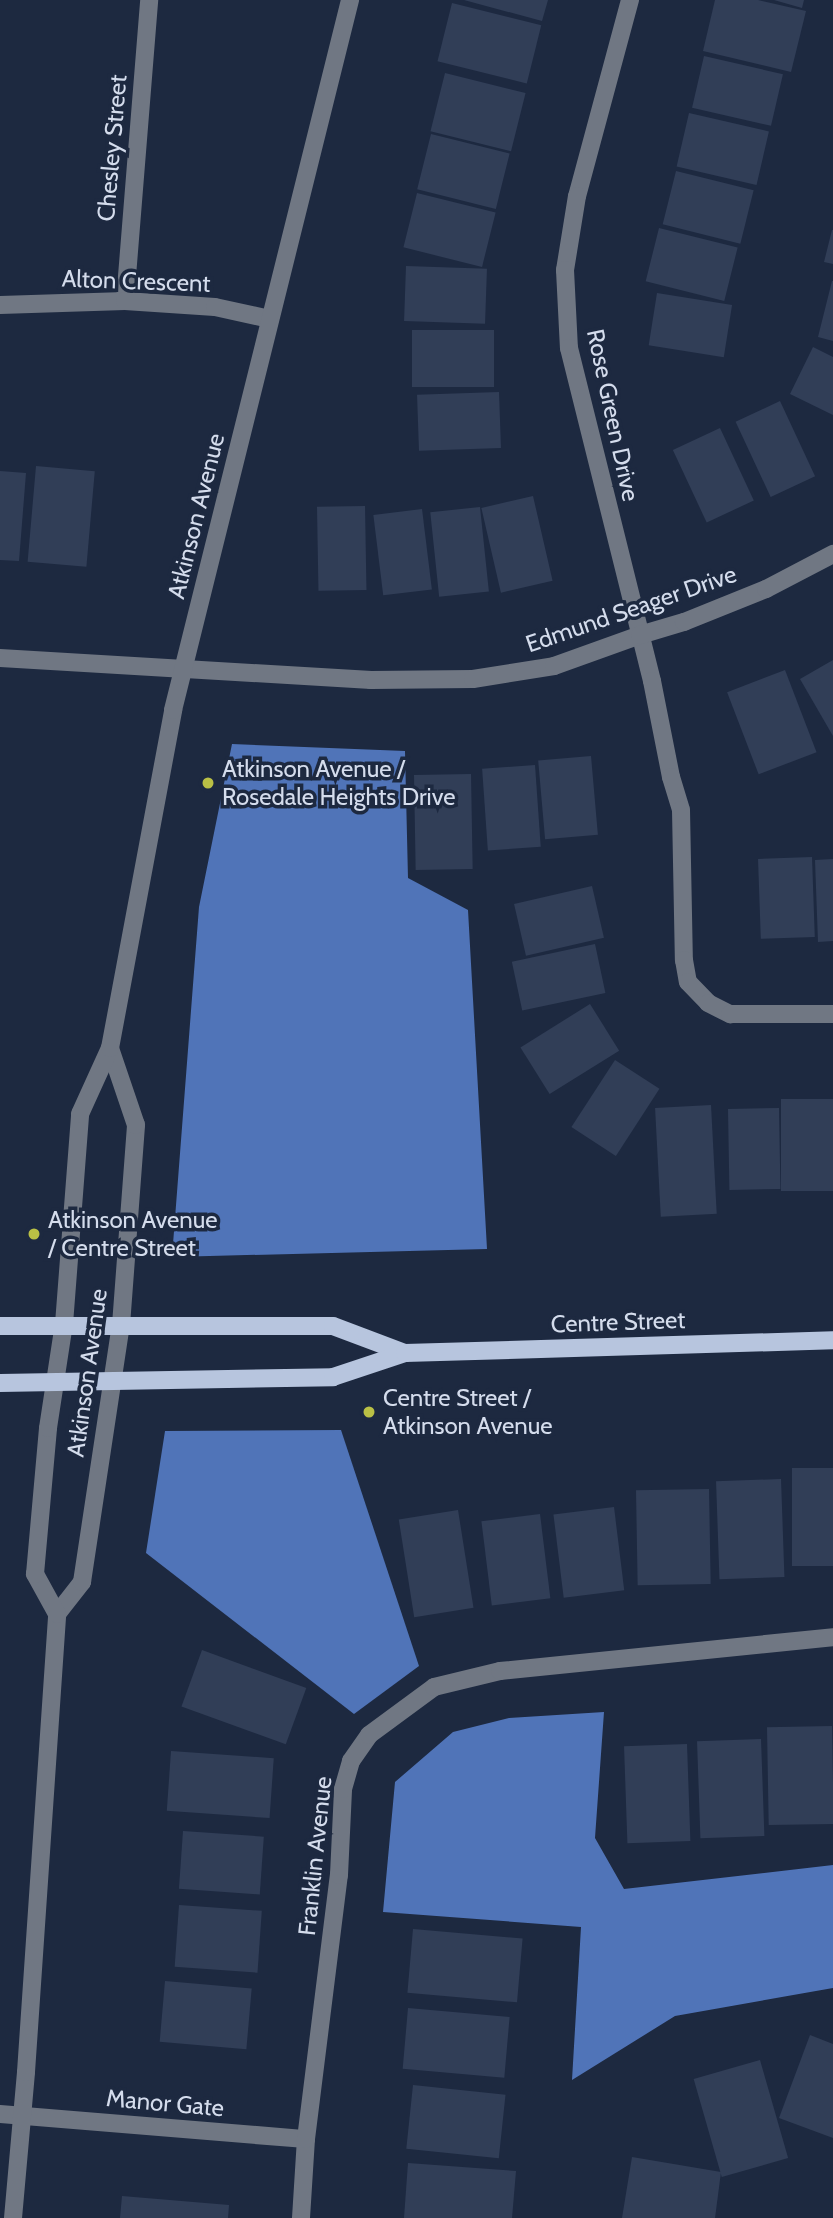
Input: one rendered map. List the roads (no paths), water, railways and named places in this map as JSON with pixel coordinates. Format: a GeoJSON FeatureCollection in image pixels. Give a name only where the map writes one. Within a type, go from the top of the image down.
{"type":"FeatureCollection","features":[{"type":"Feature","properties":{"kind":"main road","name":"Centre Street"},"geometry":{"type":"LineString","coordinates":[[0,1326],[333,1326],[405,1353]]}},
{"type":"Feature","properties":{"kind":"main road","name":"Centre Street"},"geometry":{"type":"LineString","coordinates":[[0,1384],[333,1377],[405,1353],[833,1340]]}},
{"type":"Feature","properties":{"kind":"street","name":"Chesley Street"},"geometry":{"type":"LineString","coordinates":[[125,301],[149,0]]}},
{"type":"Feature","properties":{"kind":"street","name":"Atkinson Avenue"},"geometry":{"type":"LineString","coordinates":[[110,1048],[136,1125],[121,1325],[82,1582],[57,1614],[36,1574],[55,1383],[64,1324],[80,1114],[110,1048],[169,727],[350,0]]}},
{"type":"Feature","properties":{"kind":"street","name":"Rose Green Drive"},"geometry":{"type":"LineString","coordinates":[[630,0],[576,196],[565,270],[569,348],[681,810],[684,960],[688,982],[708,1003],[730,1014],[833,1014]]}},
{"type":"Feature","properties":{"kind":"street","name":"Alton Crescent"},"geometry":{"type":"LineString","coordinates":[[0,305],[125,301],[215,307],[270,319]]}},
{"type":"Feature","properties":{"kind":"street","name":"Edmund Seager Drive"},"geometry":{"type":"LineString","coordinates":[[0,658],[371,680],[473,679],[554,666],[684,622],[766,589],[833,554]]}},
{"type":"Feature","properties":{"kind":"street"},"geometry":{"type":"LineString","coordinates":[[13,2218],[20,2115],[26,2072],[57,1614]]}},
{"type":"Feature","properties":{"kind":"street","name":"Franklin Avenue"},"geometry":{"type":"LineString","coordinates":[[301,2218],[306,2139],[339,1875],[343,1789],[351,1761],[369,1735],[434,1687],[500,1671],[833,1637]]}},
{"type":"Feature","properties":{"kind":"street","name":"Manor Gate"},"geometry":{"type":"LineString","coordinates":[[0,2114],[306,2139]]}},
{"type":"Feature","properties":{"kind":"water"},"geometry":{"type":"Polygon","coordinates":[[[232,744],[405,751],[408,878],[468,910],[487,1249],[172,1257],[199,907],[232,744]]]}},
{"type":"Feature","properties":{"kind":"water"},"geometry":{"type":"Polygon","coordinates":[[[341,1430],[419,1666],[354,1714],[146,1553],[165,1431],[341,1430]]]}},
{"type":"Feature","properties":{"kind":"water"},"geometry":{"type":"Polygon","coordinates":[[[604,1712],[595,1838],[624,1889],[833,1865],[833,1988],[675,2016],[572,2080],[581,1927],[383,1912],[395,1782],[453,1732],[509,1718],[604,1712]]]}},
{"type":"Feature","properties":{"kind":"place","name":"Atkinson Avenue / Rosedale Heights Drive"},"geometry":{"type":"Point","coordinates":[208,783]}},
{"type":"Feature","properties":{"kind":"place","name":"Atkinson Avenue / Centre Street"},"geometry":{"type":"Point","coordinates":[34,1234]}},
{"type":"Feature","properties":{"kind":"place","name":"Centre Street / Atkinson Avenue"},"geometry":{"type":"Point","coordinates":[369,1412]}}]}
